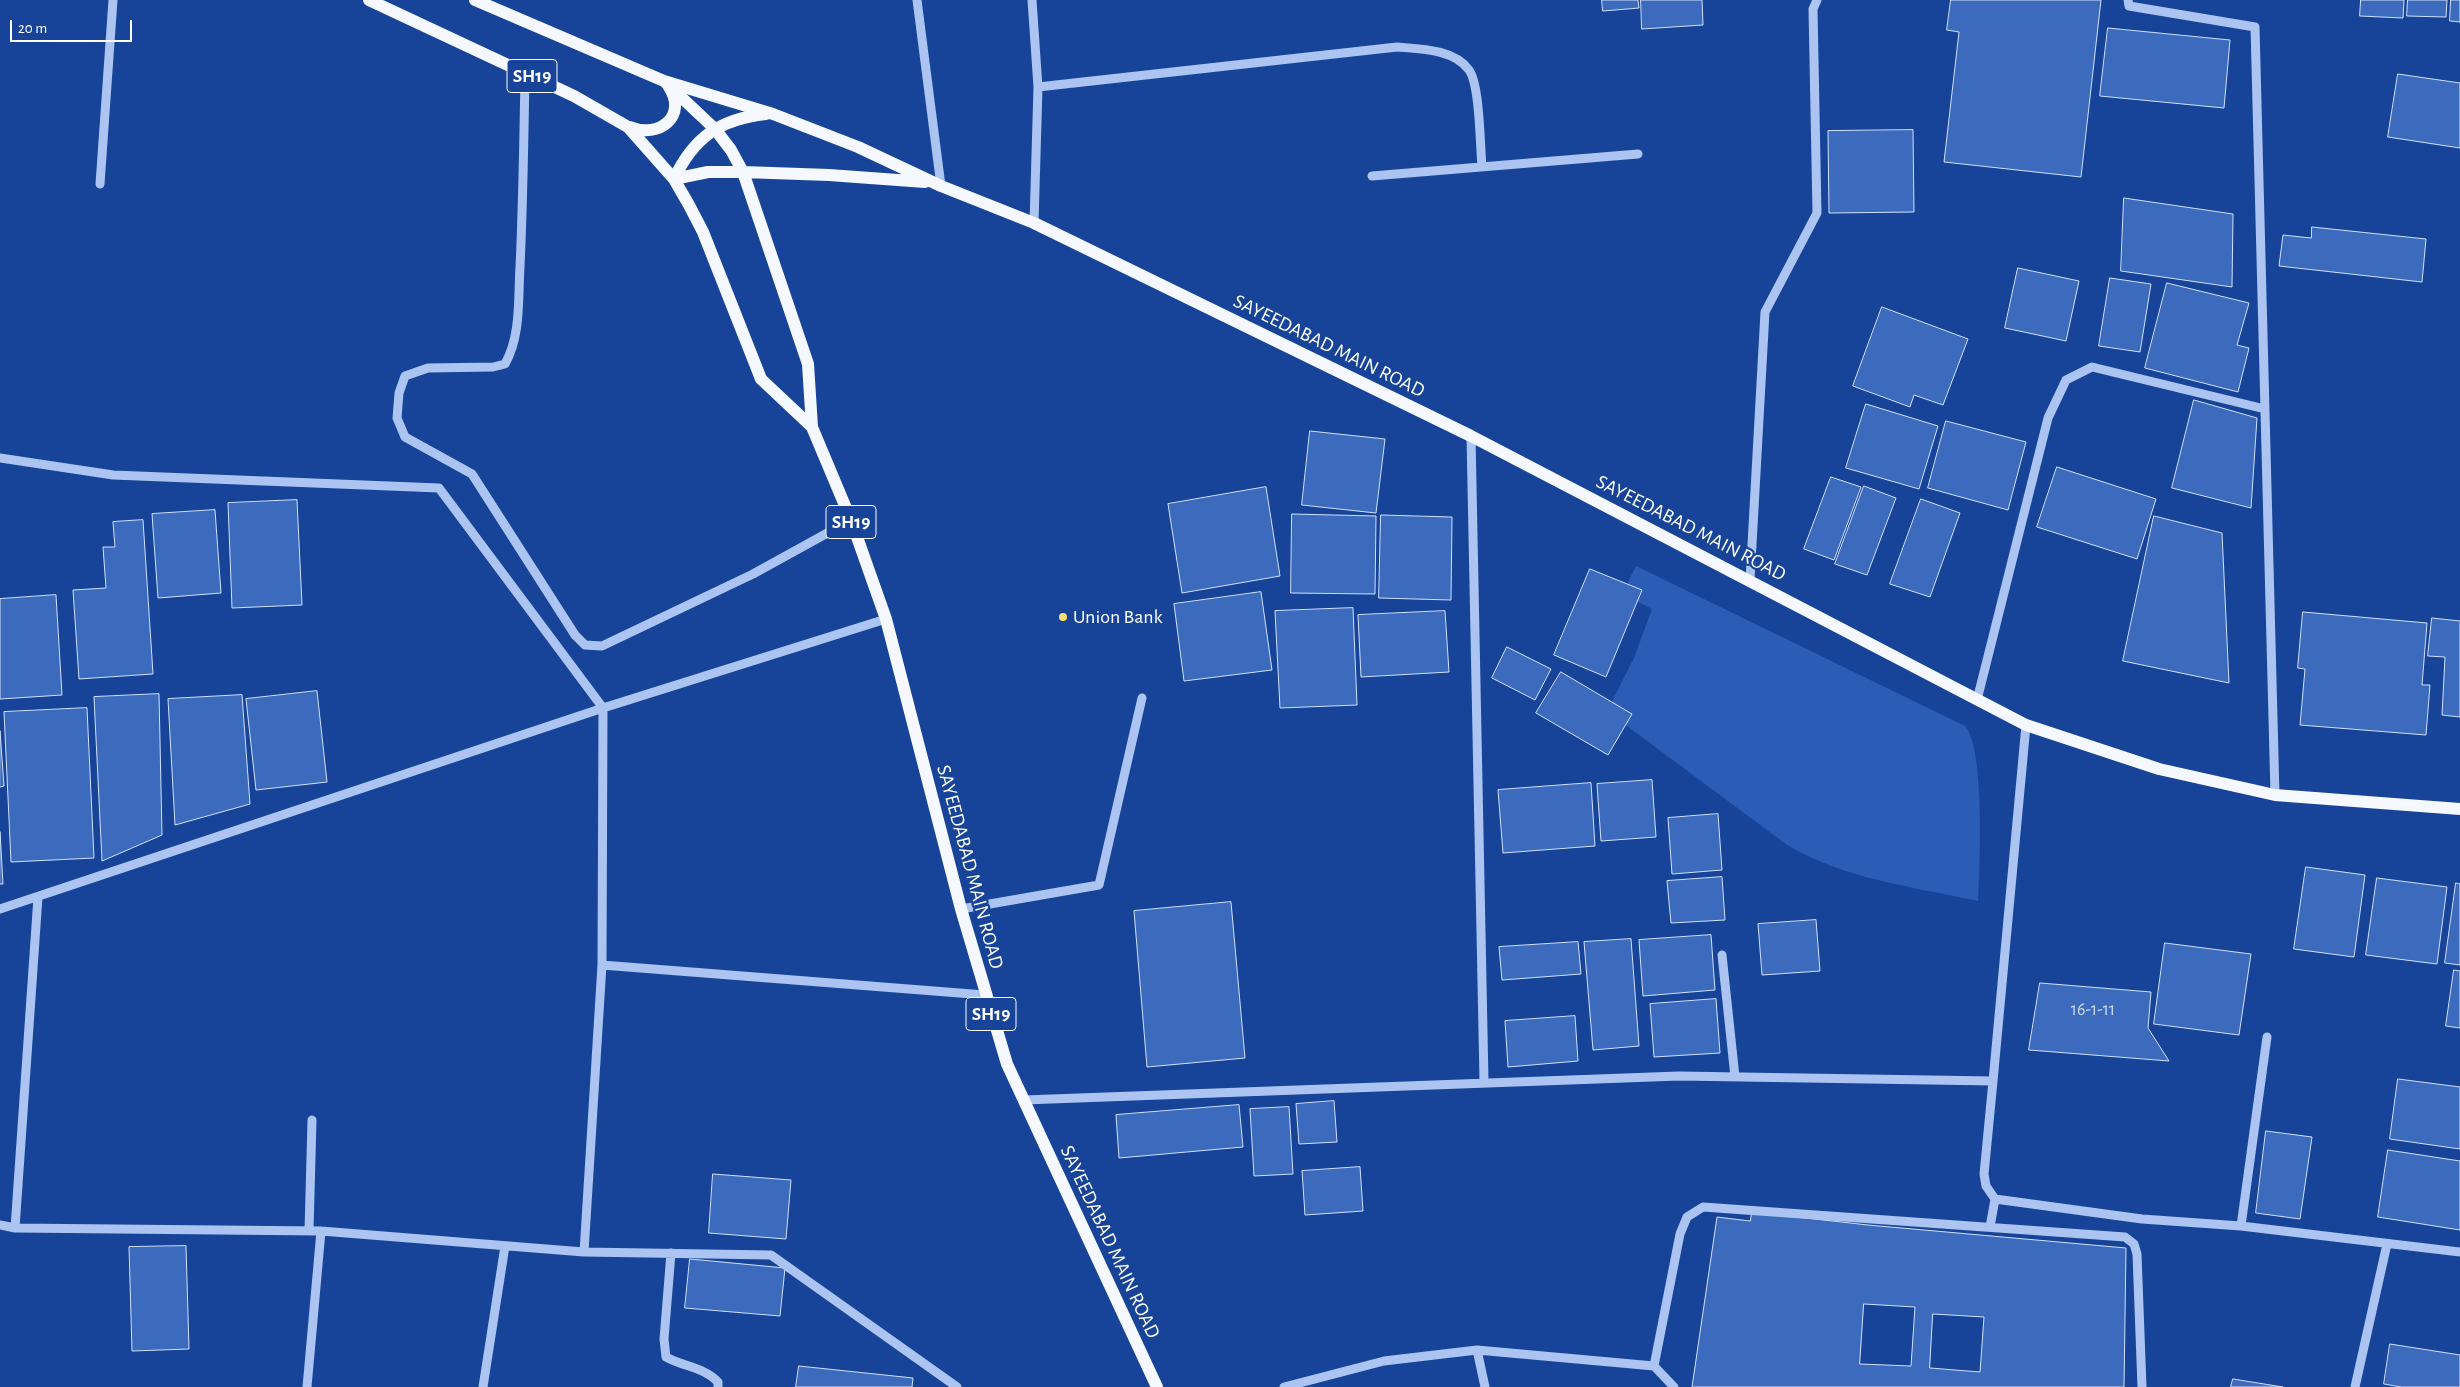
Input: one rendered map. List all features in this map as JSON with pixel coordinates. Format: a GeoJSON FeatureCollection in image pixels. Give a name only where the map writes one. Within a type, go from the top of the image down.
{"type":"FeatureCollection","features":[{"type":"Feature","properties":{"kind":"main road","name":"SH19"},"geometry":{"type":"LineString","coordinates":[[370,0],[525,72],[574,96],[628,127],[642,132],[656,131],[669,122],[674,108],[673,94],[664,81]]}},
{"type":"Feature","properties":{"kind":"main road","name":"SH19"},"geometry":{"type":"LineString","coordinates":[[476,0],[664,81],[715,128],[731,150],[743,172]]}},
{"type":"Feature","properties":{"kind":"main road","name":"SAYEEDABAD MAIN ROAD"},"geometry":{"type":"LineString","coordinates":[[664,81],[773,114],[850,144],[937,185],[1034,223],[1471,436],[2026,725],[2159,770],[2276,794],[2460,809]]}},
{"type":"Feature","properties":{"kind":"main road","name":"SAYEEDABAD MAIN ROAD"},"geometry":{"type":"LineString","coordinates":[[674,179],[684,159],[698,142],[715,128],[744,117],[773,114]]}},
{"type":"Feature","properties":{"kind":"main road","name":"SH19"},"geometry":{"type":"LineString","coordinates":[[628,127],[674,179]]}},
{"type":"Feature","properties":{"kind":"main road","name":"SAYEEDABAD MAIN ROAD"},"geometry":{"type":"LineString","coordinates":[[674,179],[708,172],[743,172],[837,175],[937,185]]}},
{"type":"Feature","properties":{"kind":"main road","name":"SAYEEDABAD MAIN ROAD"},"geometry":{"type":"LineString","coordinates":[[743,172],[808,364],[812,427],[851,520],[886,619],[961,909],[1007,1064],[1157,1387]]}},
{"type":"Feature","properties":{"kind":"main road","name":"SAYEEDABAD MAIN ROAD"},"geometry":{"type":"LineString","coordinates":[[674,179],[703,232],[761,379],[812,427]]}},
{"type":"Feature","properties":{"kind":"street"},"geometry":{"type":"LineString","coordinates":[[100,184],[113,0]]}},
{"type":"Feature","properties":{"kind":"street"},"geometry":{"type":"LineString","coordinates":[[917,0],[937,185]]}},
{"type":"Feature","properties":{"kind":"street"},"geometry":{"type":"LineString","coordinates":[[1032,0],[1038,87],[1034,223]]}},
{"type":"Feature","properties":{"kind":"street"},"geometry":{"type":"LineString","coordinates":[[1750,580],[1765,312],[1817,213],[1813,9],[1817,0]]}},
{"type":"Feature","properties":{"kind":"street"},"geometry":{"type":"LineString","coordinates":[[2128,0],[2129,6],[2255,27],[2276,794]]}},
{"type":"Feature","properties":{"kind":"street"},"geometry":{"type":"LineString","coordinates":[[1038,87],[1397,47],[1429,49],[1452,57],[1469,70],[1476,87],[1482,166]]}},
{"type":"Feature","properties":{"kind":"street"},"geometry":{"type":"LineString","coordinates":[[525,72],[523,220],[517,320],[512,351],[505,364],[493,367],[428,368],[405,376],[399,393],[397,418],[405,437],[472,474],[575,635],[586,645],[602,646],[753,574],[851,520]]}},
{"type":"Feature","properties":{"kind":"street"},"geometry":{"type":"LineString","coordinates":[[1372,176],[1638,154]]}},
{"type":"Feature","properties":{"kind":"street"},"geometry":{"type":"LineString","coordinates":[[1977,700],[2048,418],[2066,380],[2092,367],[2265,410]]}},
{"type":"Feature","properties":{"kind":"street"},"geometry":{"type":"LineString","coordinates":[[1471,436],[1484,1081]]}},
{"type":"Feature","properties":{"kind":"street"},"geometry":{"type":"LineString","coordinates":[[0,458],[113,475],[439,488],[602,708],[602,965],[584,1252]]}},
{"type":"Feature","properties":{"kind":"street"},"geometry":{"type":"LineString","coordinates":[[0,909],[602,708],[886,619]]}},
{"type":"Feature","properties":{"kind":"street"},"geometry":{"type":"LineString","coordinates":[[961,909],[1100,885],[1142,698]]}},
{"type":"Feature","properties":{"kind":"street"},"geometry":{"type":"LineString","coordinates":[[1990,1227],[1995,1199],[1986,1186],[1984,1174],[2026,725]]}},
{"type":"Feature","properties":{"kind":"street"},"geometry":{"type":"LineString","coordinates":[[14,1228],[38,897]]}},
{"type":"Feature","properties":{"kind":"street"},"geometry":{"type":"LineString","coordinates":[[1722,955],[1735,1077]]}},
{"type":"Feature","properties":{"kind":"street"},"geometry":{"type":"LineString","coordinates":[[602,965],[985,995]]}},
{"type":"Feature","properties":{"kind":"street"},"geometry":{"type":"LineString","coordinates":[[2241,1226],[2267,1037]]}},
{"type":"Feature","properties":{"kind":"street"},"geometry":{"type":"LineString","coordinates":[[1024,1100],[1484,1081],[1679,1076],[1993,1082]]}},
{"type":"Feature","properties":{"kind":"street"},"geometry":{"type":"LineString","coordinates":[[309,1231],[312,1120]]}},
{"type":"Feature","properties":{"kind":"street"},"geometry":{"type":"LineString","coordinates":[[1995,1199],[2142,1219],[2241,1226],[2460,1252]]}},
{"type":"Feature","properties":{"kind":"street"},"geometry":{"type":"LineString","coordinates":[[1654,1366],[1680,1234],[1687,1217],[1703,1207],[2125,1236],[2134,1244],[2137,1254],[2142,1387]]}},
{"type":"Feature","properties":{"kind":"street"},"geometry":{"type":"LineString","coordinates":[[0,1225],[14,1228],[321,1231],[584,1252],[771,1255],[957,1387]]}},
{"type":"Feature","properties":{"kind":"street"},"geometry":{"type":"LineString","coordinates":[[307,1387],[321,1231]]}},
{"type":"Feature","properties":{"kind":"street"},"geometry":{"type":"LineString","coordinates":[[2355,1387],[2386,1244]]}},
{"type":"Feature","properties":{"kind":"street"},"geometry":{"type":"LineString","coordinates":[[484,1387],[505,1246]]}},
{"type":"Feature","properties":{"kind":"street"},"geometry":{"type":"LineString","coordinates":[[671,1253],[664,1339],[666,1357],[679,1364],[708,1372],[718,1382],[718,1387]]}},
{"type":"Feature","properties":{"kind":"street"},"geometry":{"type":"LineString","coordinates":[[1477,1350],[1485,1387]]}},
{"type":"Feature","properties":{"kind":"street"},"geometry":{"type":"LineString","coordinates":[[1284,1387],[1384,1361],[1477,1350],[1654,1366],[1674,1387]]}},
{"type":"Feature","properties":{"kind":"shaded area"},"geometry":{"type":"Polygon","coordinates":[[[1636,566],[1965,726],[1971,738],[1976,758],[1978,782],[1980,863],[1978,901],[1880,881],[1809,857],[1787,845],[1607,711],[1634,658],[1652,609],[1622,594],[1636,566]]]}},
{"type":"Feature","properties":{"kind":"building"},"geometry":{"type":"Polygon","coordinates":[[[1602,0],[1638,0],[1639,8],[1603,11],[1602,0]]]}},
{"type":"Feature","properties":{"kind":"building"},"geometry":{"type":"Polygon","coordinates":[[[1641,0],[1702,0],[1703,25],[1642,29],[1641,0]]]}},
{"type":"Feature","properties":{"kind":"building"},"geometry":{"type":"Polygon","coordinates":[[[1951,0],[2101,0],[2081,177],[1944,162],[1959,32],[1947,30],[1951,0]]]}},
{"type":"Feature","properties":{"kind":"building"},"geometry":{"type":"Polygon","coordinates":[[[2361,0],[2404,0],[2403,18],[2360,16],[2361,0]]]}},
{"type":"Feature","properties":{"kind":"building"},"geometry":{"type":"Polygon","coordinates":[[[2408,0],[2447,0],[2446,17],[2407,16],[2408,0]]]}},
{"type":"Feature","properties":{"kind":"building"},"geometry":{"type":"Polygon","coordinates":[[[2451,0],[2460,0],[2460,22],[2450,21],[2451,0]]]}},
{"type":"Feature","properties":{"kind":"building"},"geometry":{"type":"Polygon","coordinates":[[[2108,28],[2230,40],[2224,108],[2100,96],[2108,28]]]}},
{"type":"Feature","properties":{"kind":"building"},"geometry":{"type":"Polygon","coordinates":[[[2398,74],[2460,83],[2460,148],[2388,137],[2398,74]]]}},
{"type":"Feature","properties":{"kind":"building"},"geometry":{"type":"Polygon","coordinates":[[[1913,130],[1914,212],[1829,213],[1828,131],[1913,130]]]}},
{"type":"Feature","properties":{"kind":"building"},"geometry":{"type":"Polygon","coordinates":[[[2124,198],[2233,214],[2232,287],[2121,271],[2124,198]]]}},
{"type":"Feature","properties":{"kind":"building"},"geometry":{"type":"Polygon","coordinates":[[[2312,227],[2426,239],[2422,282],[2279,266],[2283,235],[2311,238],[2312,227]]]}},
{"type":"Feature","properties":{"kind":"building"},"geometry":{"type":"Polygon","coordinates":[[[2018,268],[2079,281],[2066,341],[2005,328],[2018,268]]]}},
{"type":"Feature","properties":{"kind":"building"},"geometry":{"type":"Polygon","coordinates":[[[2110,278],[2151,284],[2140,352],[2099,346],[2110,278]]]}},
{"type":"Feature","properties":{"kind":"building"},"geometry":{"type":"Polygon","coordinates":[[[2167,283],[2249,303],[2237,345],[2249,348],[2238,392],[2145,368],[2167,283]]]}},
{"type":"Feature","properties":{"kind":"building"},"geometry":{"type":"Polygon","coordinates":[[[1882,307],[1968,339],[1943,405],[1914,395],[1910,407],[1853,386],[1882,307]]]}},
{"type":"Feature","properties":{"kind":"building"},"geometry":{"type":"Polygon","coordinates":[[[2194,400],[2257,418],[2251,508],[2172,488],[2194,400]]]}},
{"type":"Feature","properties":{"kind":"building"},"geometry":{"type":"Polygon","coordinates":[[[1866,404],[1938,426],[1919,489],[1846,468],[1866,404]]]}},
{"type":"Feature","properties":{"kind":"building"},"geometry":{"type":"Polygon","coordinates":[[[1946,421],[2026,442],[2008,510],[1928,488],[1946,421]]]}},
{"type":"Feature","properties":{"kind":"building"},"geometry":{"type":"Polygon","coordinates":[[[1310,431],[1385,439],[1376,513],[1302,505],[1310,431]]]}},
{"type":"Feature","properties":{"kind":"building"},"geometry":{"type":"Polygon","coordinates":[[[2057,467],[2156,499],[2137,559],[2037,527],[2057,467]]]}},
{"type":"Feature","properties":{"kind":"building"},"geometry":{"type":"Polygon","coordinates":[[[1831,477],[1861,487],[1834,560],[1804,549],[1831,477]]]}},
{"type":"Feature","properties":{"kind":"building"},"geometry":{"type":"Polygon","coordinates":[[[1864,486],[1896,498],[1867,575],[1835,564],[1864,486]]]}},
{"type":"Feature","properties":{"kind":"building"},"geometry":{"type":"Polygon","coordinates":[[[1266,487],[1280,576],[1182,593],[1168,504],[1266,487]]]}},
{"type":"Feature","properties":{"kind":"building"},"geometry":{"type":"Polygon","coordinates":[[[1921,499],[1960,513],[1930,597],[1890,584],[1921,499]]]}},
{"type":"Feature","properties":{"kind":"building"},"geometry":{"type":"Polygon","coordinates":[[[297,500],[302,605],[232,608],[228,503],[297,500]]]}},
{"type":"Feature","properties":{"kind":"building"},"geometry":{"type":"Polygon","coordinates":[[[215,510],[221,593],[158,598],[152,514],[215,510]]]}},
{"type":"Feature","properties":{"kind":"building"},"geometry":{"type":"Polygon","coordinates":[[[1292,514],[1376,516],[1375,594],[1291,593],[1292,514]]]}},
{"type":"Feature","properties":{"kind":"building"},"geometry":{"type":"Polygon","coordinates":[[[1381,515],[1452,517],[1451,600],[1379,598],[1381,515]]]}},
{"type":"Feature","properties":{"kind":"building"},"geometry":{"type":"Polygon","coordinates":[[[2154,516],[2222,533],[2229,683],[2123,661],[2154,516]]]}},
{"type":"Feature","properties":{"kind":"building"},"geometry":{"type":"Polygon","coordinates":[[[143,520],[153,674],[79,679],[73,590],[106,588],[103,547],[115,547],[113,522],[143,520]]]}},
{"type":"Feature","properties":{"kind":"building"},"geometry":{"type":"Polygon","coordinates":[[[1590,569],[1642,590],[1606,677],[1554,655],[1590,569]]]}},
{"type":"Feature","properties":{"kind":"building"},"geometry":{"type":"Polygon","coordinates":[[[1261,592],[1272,670],[1184,681],[1174,604],[1261,592]]]}},
{"type":"Feature","properties":{"kind":"building"},"geometry":{"type":"Polygon","coordinates":[[[56,595],[62,695],[0,699],[0,599],[56,595]]]}},
{"type":"Feature","properties":{"kind":"building"},"geometry":{"type":"Polygon","coordinates":[[[1353,608],[1357,705],[1280,708],[1275,611],[1353,608]]]}},
{"type":"Feature","properties":{"kind":"building"},"geometry":{"type":"Polygon","coordinates":[[[1445,611],[1449,672],[1361,677],[1358,615],[1445,611]]]}},
{"type":"Feature","properties":{"kind":"building"},"geometry":{"type":"Polygon","coordinates":[[[2303,612],[2427,623],[2422,685],[2430,685],[2426,735],[2300,725],[2305,669],[2298,668],[2303,612]]]}},
{"type":"Feature","properties":{"kind":"building"},"geometry":{"type":"Polygon","coordinates":[[[2432,618],[2460,621],[2460,717],[2442,715],[2445,657],[2428,656],[2432,618]]]}},
{"type":"Feature","properties":{"kind":"building"},"geometry":{"type":"Polygon","coordinates":[[[1507,647],[1551,669],[1535,700],[1492,678],[1507,647]]]}},
{"type":"Feature","properties":{"kind":"building"},"geometry":{"type":"Polygon","coordinates":[[[1561,672],[1632,714],[1608,755],[1536,713],[1561,672]]]}},
{"type":"Feature","properties":{"kind":"building"},"geometry":{"type":"Polygon","coordinates":[[[317,691],[327,782],[256,790],[246,699],[317,691]]]}},
{"type":"Feature","properties":{"kind":"building"},"geometry":{"type":"Polygon","coordinates":[[[159,694],[162,835],[102,861],[94,697],[159,694]]]}},
{"type":"Feature","properties":{"kind":"building"},"geometry":{"type":"Polygon","coordinates":[[[242,695],[250,804],[175,825],[168,699],[242,695]]]}},
{"type":"Feature","properties":{"kind":"building"},"geometry":{"type":"Polygon","coordinates":[[[87,708],[94,858],[11,862],[4,712],[87,708]]]}},
{"type":"Feature","properties":{"kind":"building"},"geometry":{"type":"Polygon","coordinates":[[[0,731],[4,786],[0,787],[0,731]]]}},
{"type":"Feature","properties":{"kind":"building"},"geometry":{"type":"Polygon","coordinates":[[[1652,780],[1656,837],[1601,841],[1597,784],[1652,780]]]}},
{"type":"Feature","properties":{"kind":"building"},"geometry":{"type":"Polygon","coordinates":[[[1591,783],[1595,846],[1503,853],[1498,790],[1591,783]]]}},
{"type":"Feature","properties":{"kind":"building"},"geometry":{"type":"Polygon","coordinates":[[[1718,814],[1722,870],[1672,874],[1668,818],[1718,814]]]}},
{"type":"Feature","properties":{"kind":"building"},"geometry":{"type":"Polygon","coordinates":[[[0,832],[3,884],[0,884],[0,832]]]}},
{"type":"Feature","properties":{"kind":"building"},"geometry":{"type":"Polygon","coordinates":[[[2306,867],[2365,875],[2354,957],[2294,949],[2306,867]]]}},
{"type":"Feature","properties":{"kind":"building"},"geometry":{"type":"Polygon","coordinates":[[[1722,877],[1725,920],[1671,923],[1667,881],[1722,877]]]}},
{"type":"Feature","properties":{"kind":"building"},"geometry":{"type":"Polygon","coordinates":[[[2377,878],[2447,887],[2437,964],[2366,955],[2377,878]]]}},
{"type":"Feature","properties":{"kind":"building"},"geometry":{"type":"Polygon","coordinates":[[[2456,883],[2460,884],[2460,965],[2445,963],[2456,883]]]}},
{"type":"Feature","properties":{"kind":"building"},"geometry":{"type":"Polygon","coordinates":[[[1231,902],[1245,1058],[1147,1067],[1134,911],[1231,902]]]}},
{"type":"Feature","properties":{"kind":"building"},"geometry":{"type":"Polygon","coordinates":[[[1816,920],[1820,971],[1762,975],[1758,924],[1816,920]]]}},
{"type":"Feature","properties":{"kind":"building"},"geometry":{"type":"Polygon","coordinates":[[[1711,935],[1715,990],[1643,996],[1639,940],[1711,935]]]}},
{"type":"Feature","properties":{"kind":"building"},"geometry":{"type":"Polygon","coordinates":[[[1631,939],[1639,1046],[1593,1050],[1584,942],[1631,939]]]}},
{"type":"Feature","properties":{"kind":"building"},"geometry":{"type":"Polygon","coordinates":[[[1578,942],[1581,974],[1502,980],[1499,947],[1578,942]]]}},
{"type":"Feature","properties":{"kind":"building"},"geometry":{"type":"Polygon","coordinates":[[[2165,943],[2251,954],[2239,1035],[2154,1024],[2165,943]]]}},
{"type":"Feature","properties":{"kind":"building"},"geometry":{"type":"Polygon","coordinates":[[[2454,970],[2460,971],[2460,1028],[2446,1026],[2454,970]]]}},
{"type":"Feature","properties":{"kind":"building"},"geometry":{"type":"Polygon","coordinates":[[[2040,983],[2151,992],[2148,1028],[2169,1061],[2029,1050],[2040,983]]]}},
{"type":"Feature","properties":{"kind":"building"},"geometry":{"type":"Polygon","coordinates":[[[1716,999],[1720,1053],[1654,1057],[1650,1004],[1716,999]]]}},
{"type":"Feature","properties":{"kind":"building"},"geometry":{"type":"Polygon","coordinates":[[[1575,1016],[1578,1061],[1508,1067],[1505,1021],[1575,1016]]]}},
{"type":"Feature","properties":{"kind":"building"},"geometry":{"type":"Polygon","coordinates":[[[2398,1079],[2460,1087],[2460,1149],[2390,1139],[2398,1079]]]}},
{"type":"Feature","properties":{"kind":"building"},"geometry":{"type":"Polygon","coordinates":[[[1334,1101],[1337,1142],[1299,1144],[1296,1104],[1334,1101]]]}},
{"type":"Feature","properties":{"kind":"building"},"geometry":{"type":"Polygon","coordinates":[[[1239,1105],[1243,1147],[1119,1158],[1116,1115],[1239,1105]]]}},
{"type":"Feature","properties":{"kind":"building"},"geometry":{"type":"Polygon","coordinates":[[[1289,1107],[1293,1174],[1254,1176],[1250,1109],[1289,1107]]]}},
{"type":"Feature","properties":{"kind":"building"},"geometry":{"type":"Polygon","coordinates":[[[2266,1131],[2312,1137],[2300,1219],[2256,1213],[2266,1131]]]}},
{"type":"Feature","properties":{"kind":"building"},"geometry":{"type":"Polygon","coordinates":[[[2388,1150],[2460,1161],[2460,1230],[2378,1217],[2388,1150]]]}},
{"type":"Feature","properties":{"kind":"building"},"geometry":{"type":"Polygon","coordinates":[[[1360,1167],[1363,1211],[1305,1215],[1302,1171],[1360,1167]]]}},
{"type":"Feature","properties":{"kind":"building"},"geometry":{"type":"Polygon","coordinates":[[[713,1174],[791,1180],[786,1239],[709,1233],[713,1174]]]}},
{"type":"Feature","properties":{"kind":"building"},"geometry":{"type":"Polygon","coordinates":[[[1752,1212],[1868,1225],[2126,1248],[2124,1387],[1692,1387],[1717,1217],[1750,1221],[1752,1212]],[[1864,1304],[1860,1364],[1911,1366],[1915,1307],[1864,1304]],[[1933,1314],[1930,1368],[1980,1372],[1984,1317],[1933,1314]]]}},
{"type":"Feature","properties":{"kind":"building"},"geometry":{"type":"Polygon","coordinates":[[[186,1246],[189,1349],[132,1351],[129,1247],[186,1246]]]}},
{"type":"Feature","properties":{"kind":"building"},"geometry":{"type":"Polygon","coordinates":[[[690,1259],[785,1268],[780,1316],[685,1308],[690,1259]]]}},
{"type":"Feature","properties":{"kind":"building"},"geometry":{"type":"Polygon","coordinates":[[[2390,1344],[2460,1355],[2460,1387],[2401,1387],[2384,1384],[2390,1344]]]}},
{"type":"Feature","properties":{"kind":"building"},"geometry":{"type":"Polygon","coordinates":[[[799,1366],[913,1378],[912,1387],[796,1387],[799,1366]]]}},
{"type":"Feature","properties":{"kind":"building"},"geometry":{"type":"Polygon","coordinates":[[[2233,1379],[2283,1387],[2231,1387],[2233,1379]]]}},
{"type":"Feature","properties":{"kind":"place","name":"Union Bank"},"geometry":{"type":"Point","coordinates":[1063,617]}}]}
